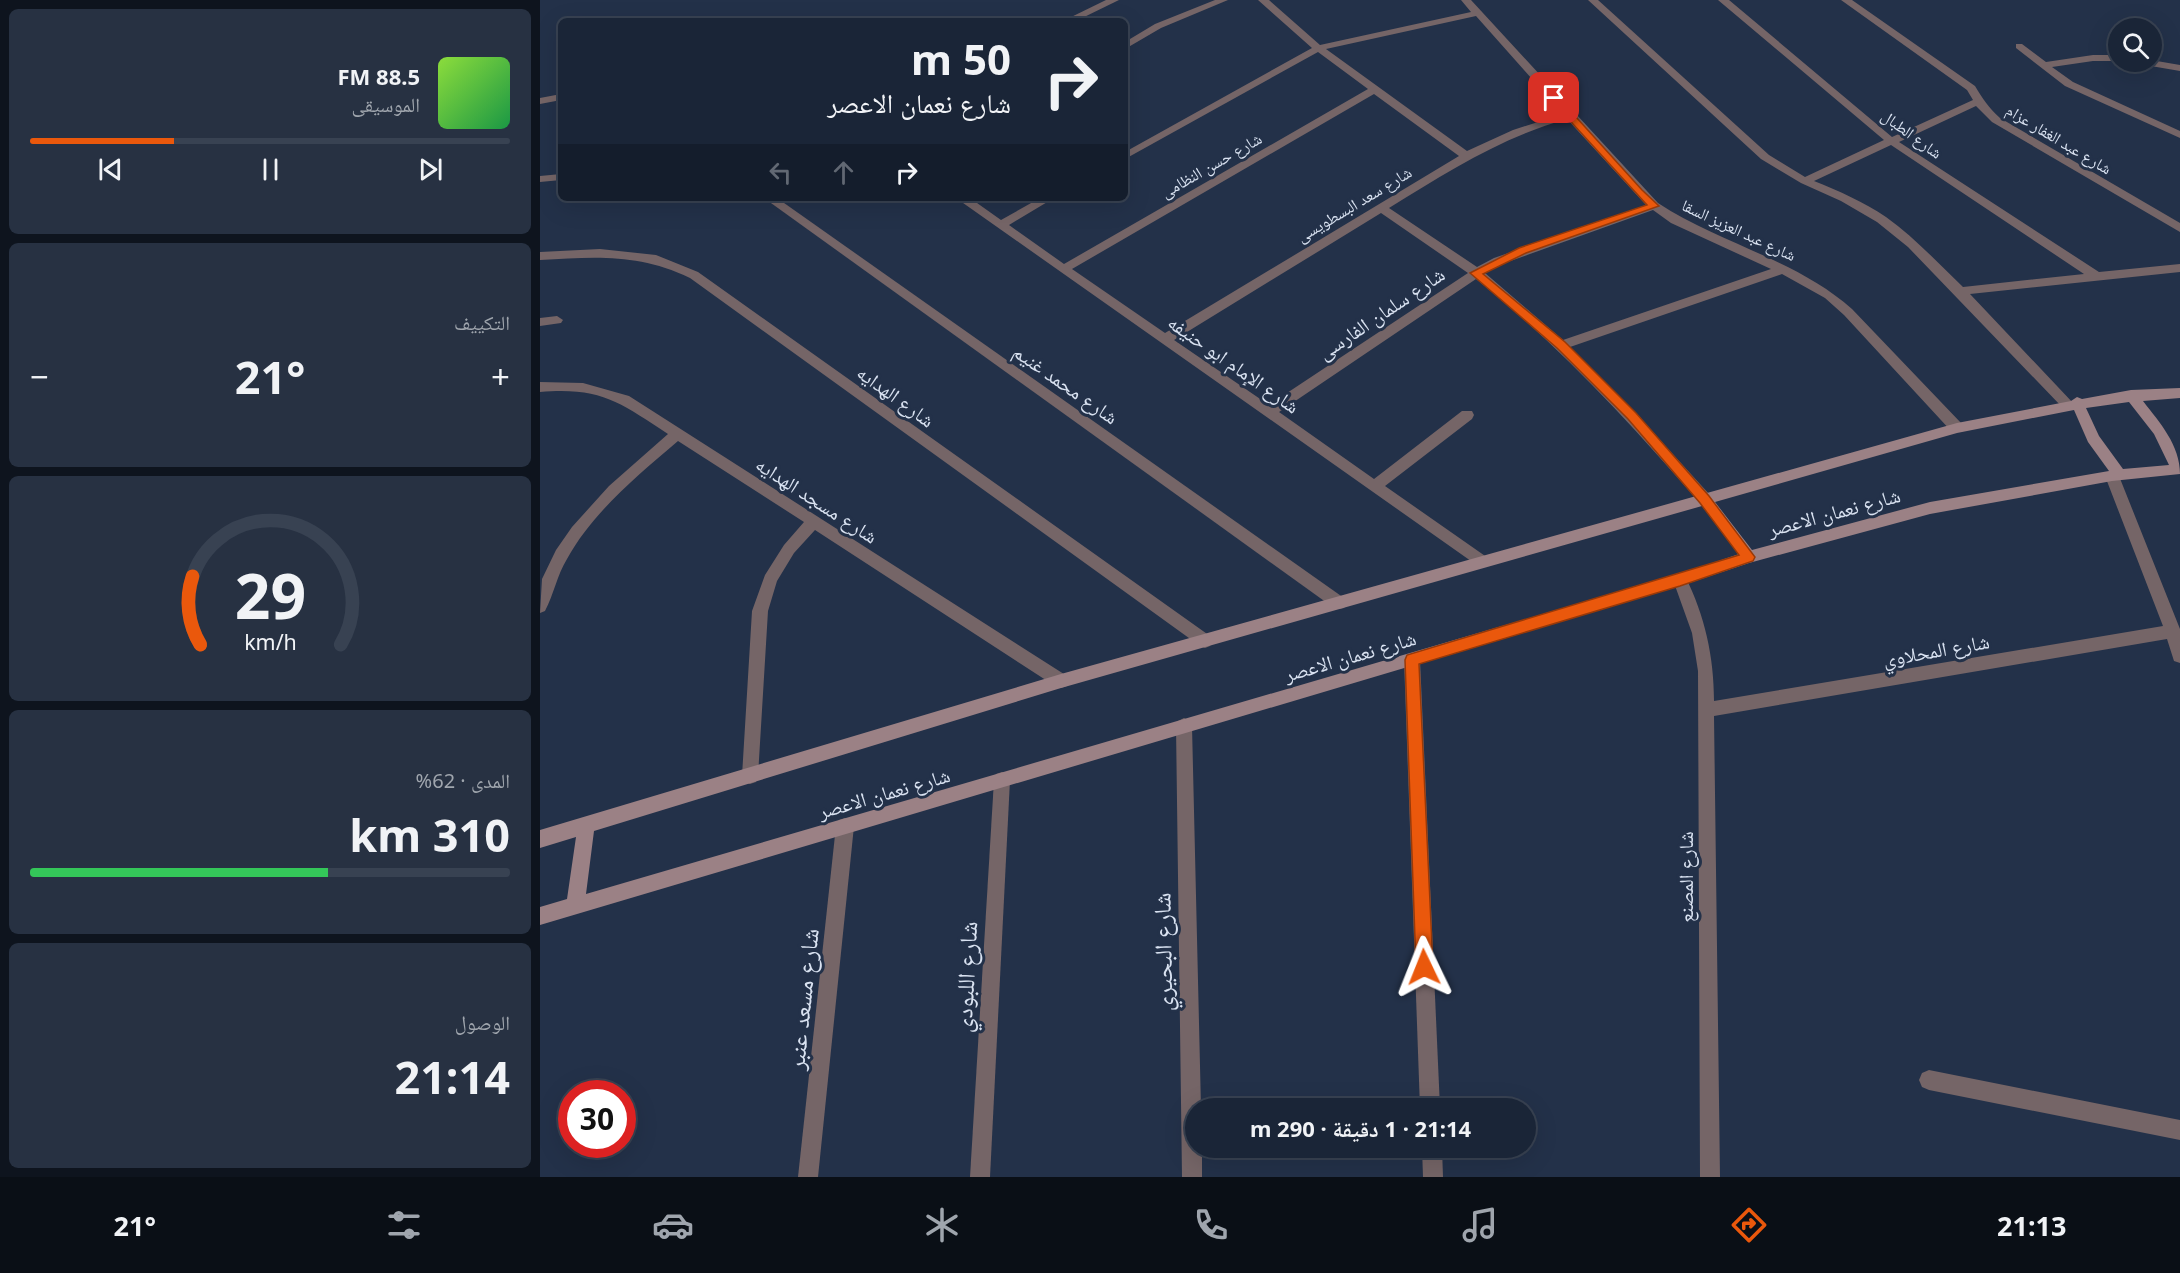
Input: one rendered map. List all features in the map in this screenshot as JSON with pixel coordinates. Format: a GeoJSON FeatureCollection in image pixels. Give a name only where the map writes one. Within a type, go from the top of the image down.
{"type":"FeatureCollection","features":[{"type":"Feature","properties":{"kind":"main road"},"geometry":{"type":"LineString","coordinates":[[540,839],[1061,681],[1957,428],[2072,403],[2131,395],[2180,393]]}},
{"type":"Feature","properties":{"kind":"main road"},"geometry":{"type":"LineString","coordinates":[[2131,395],[2159,431],[2179,469]]}},
{"type":"Feature","properties":{"kind":"main road"},"geometry":{"type":"LineString","coordinates":[[2072,403],[2116,476]]}},
{"type":"Feature","properties":{"kind":"main road","name":"شارع نعمان الاعصر"},"geometry":{"type":"LineString","coordinates":[[540,916],[1412,660],[1680,580],[1749,557],[1930,508],[2116,476],[2179,469]]}},
{"type":"Feature","properties":{"kind":"main road"},"geometry":{"type":"LineString","coordinates":[[1705,499],[1749,557]]}},
{"type":"Feature","properties":{"kind":"main road"},"geometry":{"type":"LineString","coordinates":[[575,906],[586,825]]}},
{"type":"Feature","properties":{"kind":"street"},"geometry":{"type":"LineString","coordinates":[[1075,18],[1114,0]]}},
{"type":"Feature","properties":{"kind":"street"},"geometry":{"type":"LineString","coordinates":[[1128,44],[1158,26],[1223,0]]}},
{"type":"Feature","properties":{"kind":"street"},"geometry":{"type":"LineString","coordinates":[[1264,2],[1281,0]]}},
{"type":"Feature","properties":{"kind":"street","name":"شارع عبد العزيز السقا"},"geometry":{"type":"LineString","coordinates":[[1466,0],[1654,206],[1676,220],[1829,295],[1848,312],[1957,428]]}},
{"type":"Feature","properties":{"kind":"street"},"geometry":{"type":"LineString","coordinates":[[1593,0],[1749,144],[1774,163],[1805,181],[1845,198],[1881,219],[1912,244],[2072,403]]}},
{"type":"Feature","properties":{"kind":"street","name":"شارع الطبال"},"geometry":{"type":"LineString","coordinates":[[1723,0],[1892,141],[2096,276]]}},
{"type":"Feature","properties":{"kind":"street","name":"شارع عبد الغفار عزام"},"geometry":{"type":"LineString","coordinates":[[1850,1],[1964,83],[1996,120],[2180,228]]}},
{"type":"Feature","properties":{"kind":"street"},"geometry":{"type":"LineString","coordinates":[[1264,2],[1318,48],[1466,156]]}},
{"type":"Feature","properties":{"kind":"street"},"geometry":{"type":"LineString","coordinates":[[1128,154],[1318,48],[1478,13]]}},
{"type":"Feature","properties":{"kind":"street"},"geometry":{"type":"LineString","coordinates":[[2019,46],[2042,65],[2085,93],[2180,135]]}},
{"type":"Feature","properties":{"kind":"street"},"geometry":{"type":"LineString","coordinates":[[2042,65],[2108,58]]}},
{"type":"Feature","properties":{"kind":"street"},"geometry":{"type":"LineString","coordinates":[[2162,65],[2180,68]]}},
{"type":"Feature","properties":{"kind":"street","name":"شارع حسن النظامى"},"geometry":{"type":"LineString","coordinates":[[1064,269],[1374,90]]}},
{"type":"Feature","properties":{"kind":"street"},"geometry":{"type":"LineString","coordinates":[[540,101],[558,98]]}},
{"type":"Feature","properties":{"kind":"street"},"geometry":{"type":"LineString","coordinates":[[1805,181],[1980,100]]}},
{"type":"Feature","properties":{"kind":"street","name":"شارع سعد البسطويسى"},"geometry":{"type":"LineString","coordinates":[[1165,339],[1497,138],[1569,115]]}},
{"type":"Feature","properties":{"kind":"street"},"geometry":{"type":"LineString","coordinates":[[540,179],[558,177]]}},
{"type":"Feature","properties":{"kind":"street","name":"شارع محمد غنيم"},"geometry":{"type":"LineString","coordinates":[[774,201],[1340,603]]}},
{"type":"Feature","properties":{"kind":"street","name":"شارع الإمام ابو حنيفه"},"geometry":{"type":"LineString","coordinates":[[966,201],[1484,562]]}},
{"type":"Feature","properties":{"kind":"street"},"geometry":{"type":"LineString","coordinates":[[1000,225],[1043,201]]}},
{"type":"Feature","properties":{"kind":"street","name":"شارع سلمان الفارسى"},"geometry":{"type":"LineString","coordinates":[[1269,412],[1476,273],[1522,250],[1654,206]]}},
{"type":"Feature","properties":{"kind":"street"},"geometry":{"type":"LineString","coordinates":[[1381,207],[1476,273],[1561,345],[1632,416],[1705,499]]}},
{"type":"Feature","properties":{"kind":"street","name":"شارع الهدايه"},"geometry":{"type":"LineString","coordinates":[[540,256],[613,252],[645,255],[672,263],[694,275],[1205,640]]}},
{"type":"Feature","properties":{"kind":"street"},"geometry":{"type":"LineString","coordinates":[[1960,291],[2180,268]]}},
{"type":"Feature","properties":{"kind":"street"},"geometry":{"type":"LineString","coordinates":[[1561,345],[1782,270]]}},
{"type":"Feature","properties":{"kind":"street"},"geometry":{"type":"LineString","coordinates":[[540,322],[557,320]]}},
{"type":"Feature","properties":{"kind":"street","name":"شارع مسجد الهدايه"},"geometry":{"type":"LineString","coordinates":[[540,387],[580,386],[604,390],[624,399],[1061,681]]}},
{"type":"Feature","properties":{"kind":"street"},"geometry":{"type":"LineString","coordinates":[[1375,486],[1467,415]]}},
{"type":"Feature","properties":{"kind":"street"},"geometry":{"type":"LineString","coordinates":[[540,606],[546,581],[575,531],[616,487],[678,434]]}},
{"type":"Feature","properties":{"kind":"street"},"geometry":{"type":"LineString","coordinates":[[2116,476],[2180,656]]}},
{"type":"Feature","properties":{"kind":"street"},"geometry":{"type":"LineString","coordinates":[[750,776],[760,611],[770,579],[789,549],[814,521]]}},
{"type":"Feature","properties":{"kind":"street","name":"شارع المصنع"},"geometry":{"type":"LineString","coordinates":[[1680,580],[1700,633],[1706,671],[1710,1177]]}},
{"type":"Feature","properties":{"kind":"street","name":"شارع المحلاوي"},"geometry":{"type":"LineString","coordinates":[[1707,710],[2173,631]]}},
{"type":"Feature","properties":{"kind":"street"},"geometry":{"type":"LineString","coordinates":[[1412,660],[1430,1098]]}},
{"type":"Feature","properties":{"kind":"street","name":"شارع البحيري"},"geometry":{"type":"LineString","coordinates":[[1184,726],[1192,1177]]}},
{"type":"Feature","properties":{"kind":"street","name":"شارع اللبودي"},"geometry":{"type":"LineString","coordinates":[[980,1177],[1002,780]]}},
{"type":"Feature","properties":{"kind":"street","name":"شارع مسعد عنبر"},"geometry":{"type":"LineString","coordinates":[[808,1177],[845,826]]}},
{"type":"Feature","properties":{"kind":"street"},"geometry":{"type":"LineString","coordinates":[[1929,1080],[2180,1130]]}},
{"type":"Feature","properties":{"kind":"street"},"geometry":{"type":"LineString","coordinates":[[1432,1158],[1433,1177]]}},
{"type":"Feature","properties":{"kind":"route"},"geometry":{"type":"LineString","coordinates":[[1424,967],[1412,660],[1680,580],[1749,557],[1705,499],[1632,416],[1561,345],[1476,273],[1522,250],[1654,206],[1554,98]]}}]}
